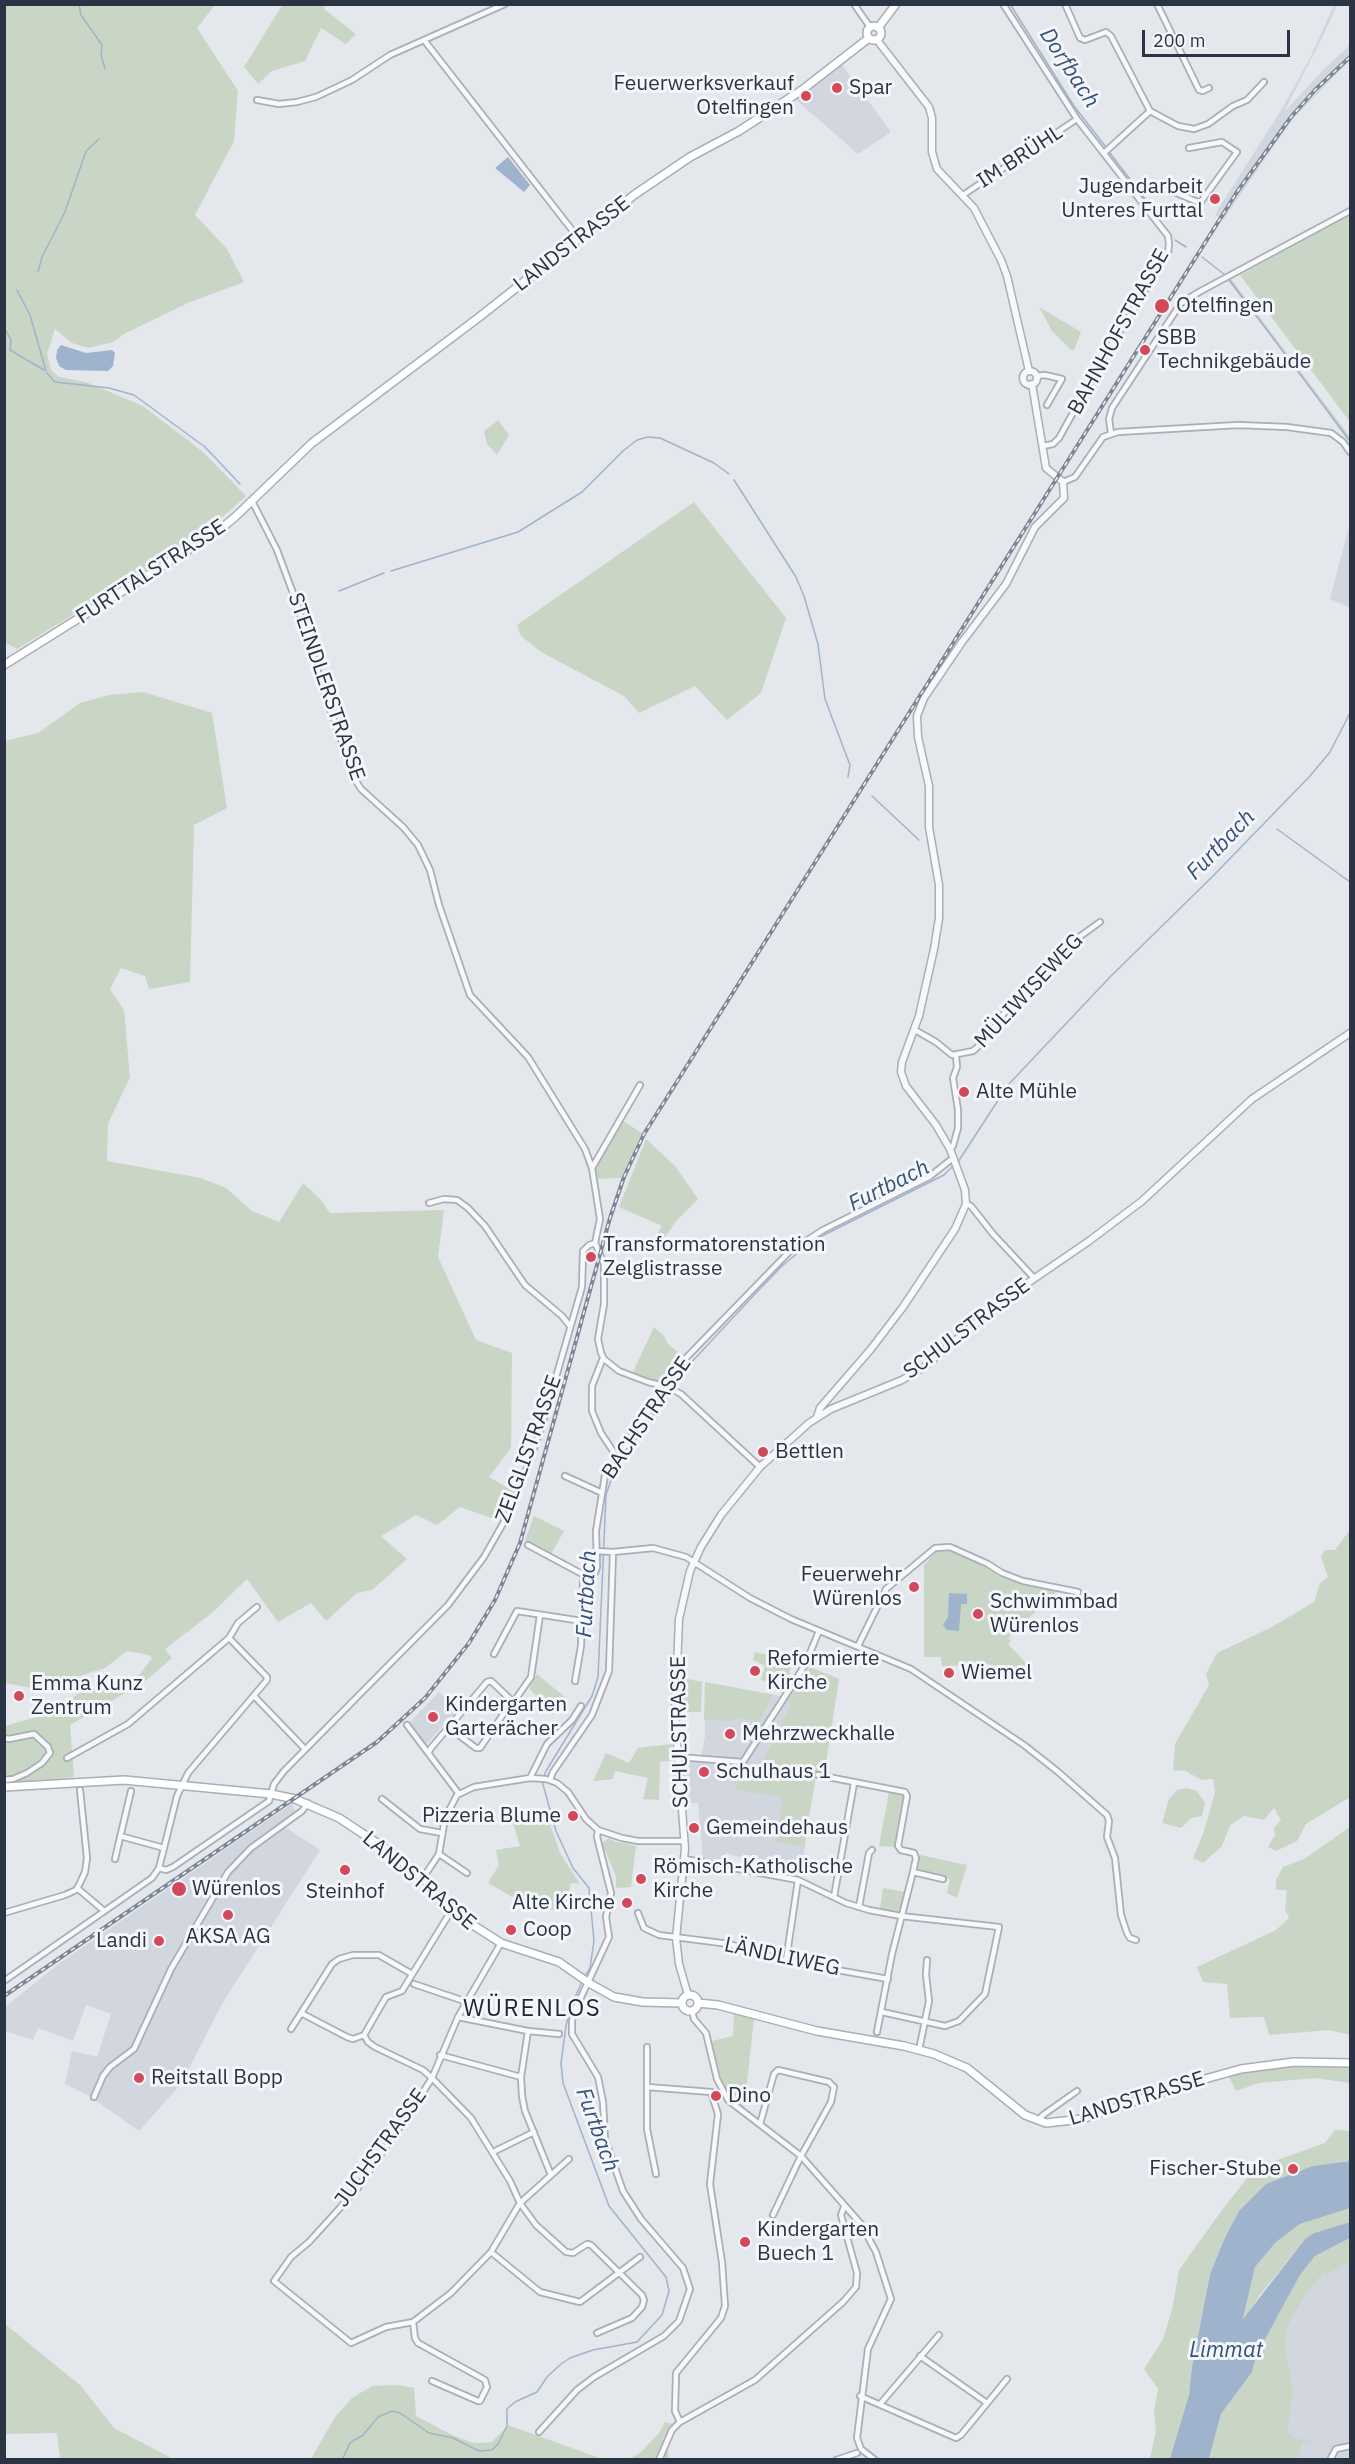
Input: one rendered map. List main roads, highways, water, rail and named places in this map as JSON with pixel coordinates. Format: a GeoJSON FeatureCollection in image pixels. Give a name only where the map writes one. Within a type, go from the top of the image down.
{"type":"FeatureCollection","features":[{"type":"Feature","properties":{"kind":"main road"},"geometry":{"type":"LineString","coordinates":[[874,28],[880,34],[877,40],[869,38],[867,34],[896,4]]}},
{"type":"Feature","properties":{"kind":"main road","name":"LANDSTRASSE"},"geometry":{"type":"LineString","coordinates":[[287,467],[312,443],[669,170],[739,131],[816,81],[869,38]]}},
{"type":"Feature","properties":{"kind":"main road","name":"FURTTALSTRASSE"},"geometry":{"type":"LineString","coordinates":[[4,665],[189,552],[217,532],[287,467]]}},
{"type":"Feature","properties":{"kind":"main road","name":"LANDSTRASSE"},"geometry":{"type":"LineString","coordinates":[[4,1787],[124,1780],[270,1794],[308,1803],[356,1828],[423,1878],[451,1911],[501,1943],[559,1962],[614,1997],[643,2002],[682,2003]]}},
{"type":"Feature","properties":{"kind":"main road"},"geometry":{"type":"LineString","coordinates":[[688,1995],[695,1997],[698,2003],[692,2011],[686,2010],[682,2003],[688,1995]]}},
{"type":"Feature","properties":{"kind":"main road","name":"LANDSTRASSE"},"geometry":{"type":"LineString","coordinates":[[698,2003],[718,2005],[817,2031],[919,2050],[967,2068],[1019,2111],[1039,2121],[1054,2123],[1082,2119],[1187,2084],[1250,2068],[1310,2062],[1350,2063]]}},
{"type":"Feature","properties":{"kind":"water"},"geometry":{"type":"Polygon","coordinates":[[[508,157],[530,185],[524,192],[495,168],[508,157]]]}},
{"type":"Feature","properties":{"kind":"water"},"geometry":{"type":"Polygon","coordinates":[[[61,345],[86,353],[112,350],[115,353],[113,366],[108,371],[66,370],[59,366],[56,358],[57,350],[61,345]]]}},
{"type":"Feature","properties":{"kind":"water"},"geometry":{"type":"Polygon","coordinates":[[[949,1593],[967,1594],[967,1604],[961,1604],[959,1631],[947,1630],[943,1625],[948,1617],[949,1593]]]}},
{"type":"Feature","properties":{"kind":"water","name":"Limmat"},"geometry":{"type":"Polygon","coordinates":[[[1350,2161],[1350,2208],[1300,2224],[1276,2242],[1255,2267],[1243,2319],[1305,2239],[1314,2233],[1350,2222],[1350,2238],[1315,2256],[1300,2275],[1257,2354],[1252,2372],[1221,2414],[1209,2459],[1170,2459],[1189,2395],[1192,2367],[1210,2274],[1225,2237],[1239,2211],[1266,2184],[1313,2166],[1350,2161]]]}},
{"type":"Feature","properties":{"kind":"waterway"},"geometry":{"type":"LineString","coordinates":[[79,4],[81,15],[102,45],[101,55],[105,69]]}},
{"type":"Feature","properties":{"kind":"waterway","name":"Dorfbach"},"geometry":{"type":"LineString","coordinates":[[1010,4],[1074,106],[1105,146]]}},
{"type":"Feature","properties":{"kind":"waterway"},"geometry":{"type":"LineString","coordinates":[[38,272],[42,257],[65,212],[86,151],[99,139]]}},
{"type":"Feature","properties":{"kind":"waterway","name":"Dorfbach"},"geometry":{"type":"LineString","coordinates":[[1110,153],[1138,190]]}},
{"type":"Feature","properties":{"kind":"waterway","name":"Dorfbach"},"geometry":{"type":"LineString","coordinates":[[1141,194],[1161,219]]}},
{"type":"Feature","properties":{"kind":"waterway","name":"Dorfbach"},"geometry":{"type":"LineString","coordinates":[[1175,240],[1186,247]]}},
{"type":"Feature","properties":{"kind":"waterway","name":"Dorfbach"},"geometry":{"type":"LineString","coordinates":[[1202,257],[1225,275]]}},
{"type":"Feature","properties":{"kind":"waterway","name":"Dorfbach"},"geometry":{"type":"LineString","coordinates":[[1228,278],[1350,441]]}},
{"type":"Feature","properties":{"kind":"waterway"},"geometry":{"type":"LineString","coordinates":[[17,290],[30,315],[46,371]]}},
{"type":"Feature","properties":{"kind":"waterway"},"geometry":{"type":"LineString","coordinates":[[4,327],[11,340],[10,350],[44,370]]}},
{"type":"Feature","properties":{"kind":"waterway"},"geometry":{"type":"LineString","coordinates":[[47,373],[55,382],[109,388],[134,395],[205,447],[240,484]]}},
{"type":"Feature","properties":{"kind":"waterway"},"geometry":{"type":"LineString","coordinates":[[391,571],[518,532],[582,492],[637,440],[648,437],[660,438],[714,463],[729,474]]}},
{"type":"Feature","properties":{"kind":"waterway"},"geometry":{"type":"LineString","coordinates":[[734,480],[796,577],[804,596],[818,644],[825,699],[850,765],[848,777]]}},
{"type":"Feature","properties":{"kind":"waterway"},"geometry":{"type":"LineString","coordinates":[[339,591],[384,573]]}},
{"type":"Feature","properties":{"kind":"waterway","name":"Furtbach"},"geometry":{"type":"LineString","coordinates":[[958,1162],[1008,1085],[1111,976],[1310,776],[1330,752],[1350,713]]}},
{"type":"Feature","properties":{"kind":"waterway"},"geometry":{"type":"LineString","coordinates":[[872,796],[919,840]]}},
{"type":"Feature","properties":{"kind":"waterway"},"geometry":{"type":"LineString","coordinates":[[1277,829],[1350,882]]}},
{"type":"Feature","properties":{"kind":"waterway","name":"Furtbach"},"geometry":{"type":"LineString","coordinates":[[673,1387],[688,1366],[754,1295],[782,1266],[812,1241],[944,1175],[954,1165]]}},
{"type":"Feature","properties":{"kind":"waterway","name":"Furtbach"},"geometry":{"type":"LineString","coordinates":[[584,1978],[590,1968],[594,1941],[589,1888],[573,1868],[556,1831],[542,1781],[592,1696],[598,1677],[606,1495],[611,1480],[626,1454],[670,1391]]}},
{"type":"Feature","properties":{"kind":"waterway","name":"Furtbach"},"geometry":{"type":"LineString","coordinates":[[342,2460],[350,2443],[363,2435],[378,2417],[392,2411],[400,2413],[429,2433],[453,2438],[479,2451],[492,2450],[498,2444],[507,2426],[507,2409],[515,2402],[537,2392],[547,2377],[561,2364],[570,2358],[593,2350],[637,2342],[662,2315],[669,2291],[666,2277],[609,2206],[563,2083],[561,2063],[566,2026],[570,2008],[582,1982]]}},
{"type":"Feature","properties":{"kind":"railway"},"geometry":{"type":"LineString","coordinates":[[4,1996],[377,1742],[425,1698],[469,1643],[495,1600],[520,1543],[610,1218],[624,1177],[644,1134],[1237,192],[1291,117],[1315,90],[1350,57]]}},
{"type":"Feature","properties":{"kind":"place","name":"Spar"},"geometry":{"type":"Point","coordinates":[837,88]}},
{"type":"Feature","properties":{"kind":"place","name":"Feuerwerksverkauf Otelfingen"},"geometry":{"type":"Point","coordinates":[806,96]}},
{"type":"Feature","properties":{"kind":"place","name":"Jugendarbeit Unteres Furttal"},"geometry":{"type":"Point","coordinates":[1215,199]}},
{"type":"Feature","properties":{"kind":"place","name":"Otelfingen"},"geometry":{"type":"Point","coordinates":[1162,306]}},
{"type":"Feature","properties":{"kind":"place","name":"SBB Technikgebäude"},"geometry":{"type":"Point","coordinates":[1145,350]}},
{"type":"Feature","properties":{"kind":"place","name":"Alte Mühle"},"geometry":{"type":"Point","coordinates":[964,1092]}},
{"type":"Feature","properties":{"kind":"place","name":"Transformatorenstation Zelglistrasse"},"geometry":{"type":"Point","coordinates":[591,1257]}},
{"type":"Feature","properties":{"kind":"place","name":"Bettlen"},"geometry":{"type":"Point","coordinates":[763,1452]}},
{"type":"Feature","properties":{"kind":"place","name":"Feuerwehr Würenlos"},"geometry":{"type":"Point","coordinates":[914,1587]}},
{"type":"Feature","properties":{"kind":"place","name":"Schwimmbad Würenlos"},"geometry":{"type":"Point","coordinates":[978,1614]}},
{"type":"Feature","properties":{"kind":"place","name":"Reformierte Kirche"},"geometry":{"type":"Point","coordinates":[755,1671]}},
{"type":"Feature","properties":{"kind":"place","name":"Wiemel"},"geometry":{"type":"Point","coordinates":[949,1673]}},
{"type":"Feature","properties":{"kind":"place","name":"Emma Kunz Zentrum"},"geometry":{"type":"Point","coordinates":[19,1696]}},
{"type":"Feature","properties":{"kind":"place","name":"Kindergarten Garterächer"},"geometry":{"type":"Point","coordinates":[433,1717]}},
{"type":"Feature","properties":{"kind":"place","name":"Mehrzweckhalle"},"geometry":{"type":"Point","coordinates":[730,1734]}},
{"type":"Feature","properties":{"kind":"place","name":"Schulhaus 1"},"geometry":{"type":"Point","coordinates":[704,1772]}},
{"type":"Feature","properties":{"kind":"place","name":"Pizzeria Blume"},"geometry":{"type":"Point","coordinates":[573,1816]}},
{"type":"Feature","properties":{"kind":"place","name":"Gemeindehaus"},"geometry":{"type":"Point","coordinates":[694,1828]}},
{"type":"Feature","properties":{"kind":"place","name":"Steinhof"},"geometry":{"type":"Point","coordinates":[345,1870]}},
{"type":"Feature","properties":{"kind":"place","name":"Römisch-Katholische Kirche"},"geometry":{"type":"Point","coordinates":[641,1879]}},
{"type":"Feature","properties":{"kind":"place","name":"Würenlos"},"geometry":{"type":"Point","coordinates":[179,1889]}},
{"type":"Feature","properties":{"kind":"place","name":"Alte Kirche"},"geometry":{"type":"Point","coordinates":[627,1903]}},
{"type":"Feature","properties":{"kind":"place","name":"AKSA AG"},"geometry":{"type":"Point","coordinates":[228,1915]}},
{"type":"Feature","properties":{"kind":"place","name":"Coop"},"geometry":{"type":"Point","coordinates":[511,1930]}},
{"type":"Feature","properties":{"kind":"place","name":"Landi"},"geometry":{"type":"Point","coordinates":[159,1941]}},
{"type":"Feature","properties":{"kind":"place","name":"Reitstall Bopp"},"geometry":{"type":"Point","coordinates":[139,2078]}},
{"type":"Feature","properties":{"kind":"place","name":"Dino"},"geometry":{"type":"Point","coordinates":[716,2096]}},
{"type":"Feature","properties":{"kind":"place","name":"Fischer-Stube"},"geometry":{"type":"Point","coordinates":[1293,2169]}},
{"type":"Feature","properties":{"kind":"place","name":"Kindergarten Buech 1"},"geometry":{"type":"Point","coordinates":[745,2242]}},
{"type":"Feature","properties":{"kind":"district","name":"WÜRENLOS"},"geometry":{"type":"Point","coordinates":[532,2009]}}]}
